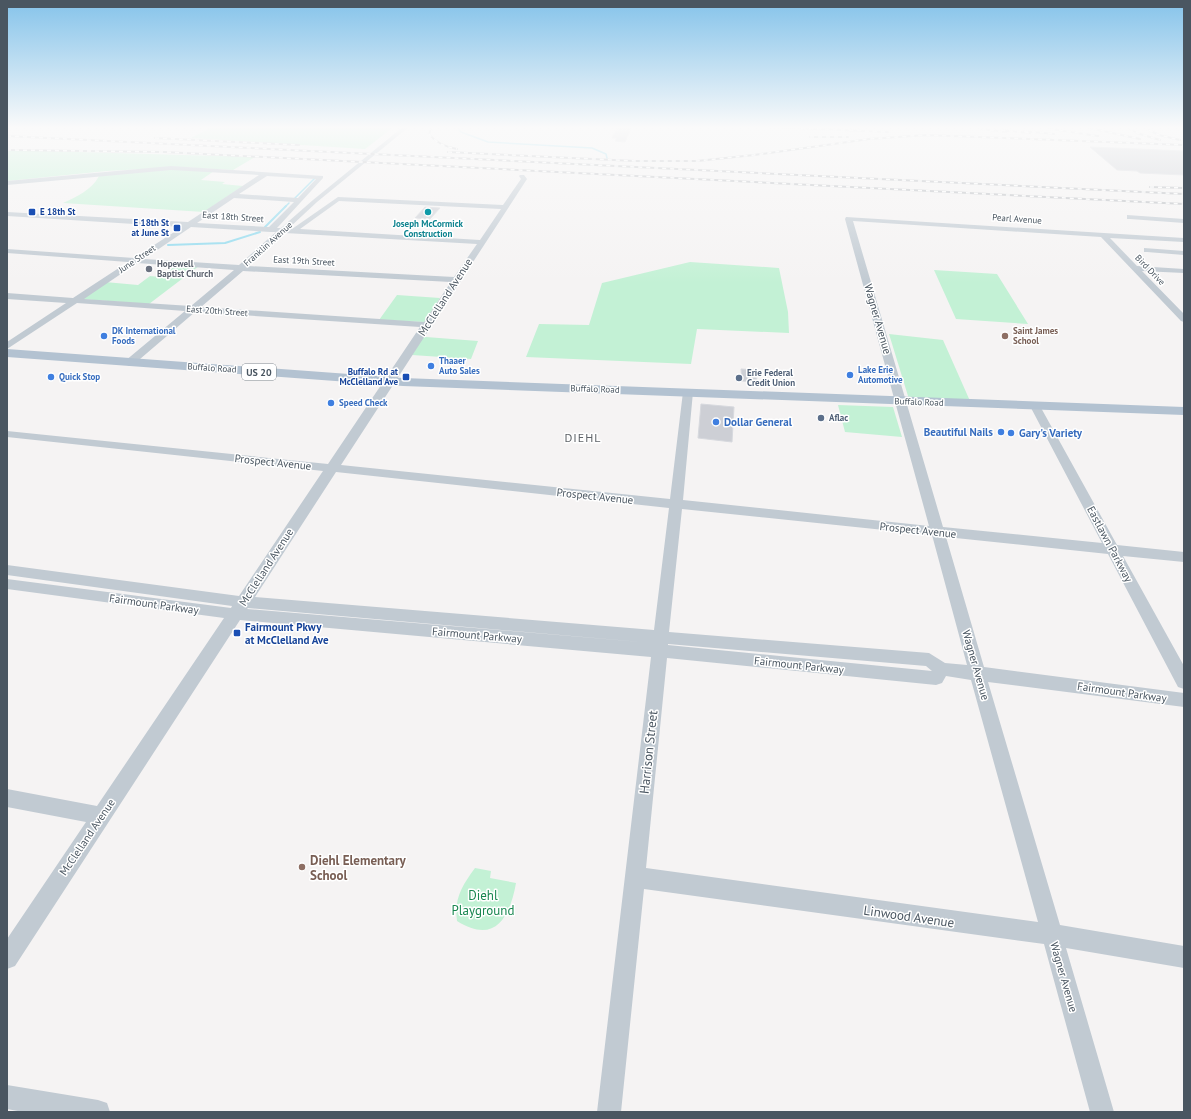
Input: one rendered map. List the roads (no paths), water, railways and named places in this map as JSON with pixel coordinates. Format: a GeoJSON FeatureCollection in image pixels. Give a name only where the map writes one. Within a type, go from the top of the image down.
{"type":"FeatureCollection","features":[{"type":"Feature","properties":{"kind":"main road","name":"Buffalo Road"},"geometry":{"type":"LineString","coordinates":[[7,352],[389,381],[1184,411]]}},
{"type":"Feature","properties":{"kind":"street"},"geometry":{"type":"LineString","coordinates":[[7,182],[51,178]]}},
{"type":"Feature","properties":{"kind":"street","name":"June Street"},"geometry":{"type":"LineString","coordinates":[[7,346],[258,178]]}},
{"type":"Feature","properties":{"kind":"street"},"geometry":{"type":"LineString","coordinates":[[271,230],[319,178]]}},
{"type":"Feature","properties":{"kind":"street","name":"Franklin Avenue"},"geometry":{"type":"LineString","coordinates":[[129,362],[241,268],[281,230],[345,178]]}},
{"type":"Feature","properties":{"kind":"street","name":"McClelland Avenue"},"geometry":{"type":"LineString","coordinates":[[7,958],[523,178]]}},
{"type":"Feature","properties":{"kind":"street"},"geometry":{"type":"LineString","coordinates":[[231,196],[299,200]]}},
{"type":"Feature","properties":{"kind":"street"},"geometry":{"type":"LineString","coordinates":[[293,231],[338,199],[505,207]]}},
{"type":"Feature","properties":{"kind":"street","name":"East 18th Street"},"geometry":{"type":"LineString","coordinates":[[7,214],[482,242]]}},
{"type":"Feature","properties":{"kind":"street"},"geometry":{"type":"LineString","coordinates":[[1130,218],[1184,221]]}},
{"type":"Feature","properties":{"kind":"street","name":"Pearl Avenue"},"geometry":{"type":"LineString","coordinates":[[849,219],[1184,240]]}},
{"type":"Feature","properties":{"kind":"street","name":"Wagner Avenue"},"geometry":{"type":"LineString","coordinates":[[849,219],[1102,1112]]}},
{"type":"Feature","properties":{"kind":"street","name":"Bird Drive"},"geometry":{"type":"LineString","coordinates":[[1103,235],[1184,319]]}},
{"type":"Feature","properties":{"kind":"street"},"geometry":{"type":"LineString","coordinates":[[1147,250],[1184,253]]}},
{"type":"Feature","properties":{"kind":"street","name":"East 19th Street"},"geometry":{"type":"LineString","coordinates":[[7,251],[241,268],[457,280]]}},
{"type":"Feature","properties":{"kind":"street"},"geometry":{"type":"LineString","coordinates":[[1135,268],[1184,271]]}},
{"type":"Feature","properties":{"kind":"street","name":"East 20th Street"},"geometry":{"type":"LineString","coordinates":[[7,296],[428,324]]}},
{"type":"Feature","properties":{"kind":"street","name":"Harrison Street"},"geometry":{"type":"LineString","coordinates":[[608,1112],[688,392]]}},
{"type":"Feature","properties":{"kind":"street","name":"Eastlawn Parkway"},"geometry":{"type":"LineString","coordinates":[[1035,406],[1184,682]]}},
{"type":"Feature","properties":{"kind":"street","name":"Prospect Avenue"},"geometry":{"type":"LineString","coordinates":[[7,434],[1184,557]]}},
{"type":"Feature","properties":{"kind":"street","name":"Fairmount Parkway"},"geometry":{"type":"LineString","coordinates":[[7,570],[239,608]]}},
{"type":"Feature","properties":{"kind":"street","name":"Fairmount Parkway"},"geometry":{"type":"LineString","coordinates":[[7,584],[239,608],[660,644],[936,678],[942,668],[1184,700]]}},
{"type":"Feature","properties":{"kind":"street"},"geometry":{"type":"LineString","coordinates":[[7,798],[102,816]]}},
{"type":"Feature","properties":{"kind":"street","name":"Linwood Avenue"},"geometry":{"type":"LineString","coordinates":[[634,877],[1053,935],[1184,957]]}},
{"type":"Feature","properties":{"kind":"street"},"geometry":{"type":"LineString","coordinates":[[7,1097],[98,1112]]}},
{"type":"Feature","properties":{"kind":"waterway"},"geometry":{"type":"LineString","coordinates":[[295,198],[315,178]]}},
{"type":"Feature","properties":{"kind":"waterway"},"geometry":{"type":"LineString","coordinates":[[265,227],[289,203]]}},
{"type":"Feature","properties":{"kind":"waterway"},"geometry":{"type":"LineString","coordinates":[[168,245],[225,243],[260,232]]}},
{"type":"Feature","properties":{"kind":"railway"},"geometry":{"type":"LineString","coordinates":[[679,178],[1184,204]]}},
{"type":"Feature","properties":{"kind":"railway"},"geometry":{"type":"LineString","coordinates":[[864,178],[1184,194]]}},
{"type":"Feature","properties":{"kind":"railway"},"geometry":{"type":"LineString","coordinates":[[1150,187],[1184,188]]}},
{"type":"Feature","properties":{"kind":"place","name":"E 18th St"},"geometry":{"type":"Point","coordinates":[32,212]}},
{"type":"Feature","properties":{"kind":"place","name":"Joseph McCormick Construction"},"geometry":{"type":"Point","coordinates":[428,212]}},
{"type":"Feature","properties":{"kind":"place","name":"E 18th St at June St"},"geometry":{"type":"Point","coordinates":[177,228]}},
{"type":"Feature","properties":{"kind":"place","name":"Hopewell Baptist Church"},"geometry":{"type":"Point","coordinates":[149,269]}},
{"type":"Feature","properties":{"kind":"place","name":"DK International Foods"},"geometry":{"type":"Point","coordinates":[104,336]}},
{"type":"Feature","properties":{"kind":"place","name":"Saint James School"},"geometry":{"type":"Point","coordinates":[1005,336]}},
{"type":"Feature","properties":{"kind":"place","name":"Thaaer Auto Sales"},"geometry":{"type":"Point","coordinates":[431,366]}},
{"type":"Feature","properties":{"kind":"place","name":"Lake Erie Automotive"},"geometry":{"type":"Point","coordinates":[850,375]}},
{"type":"Feature","properties":{"kind":"place","name":"Quick Stop"},"geometry":{"type":"Point","coordinates":[51,377]}},
{"type":"Feature","properties":{"kind":"place","name":"Buffalo Rd at McClelland Ave"},"geometry":{"type":"Point","coordinates":[406,377]}},
{"type":"Feature","properties":{"kind":"place","name":"Erie Federal Credit Union"},"geometry":{"type":"Point","coordinates":[739,378]}},
{"type":"Feature","properties":{"kind":"place","name":"Speed Check"},"geometry":{"type":"Point","coordinates":[331,403]}},
{"type":"Feature","properties":{"kind":"place","name":"Aflac"},"geometry":{"type":"Point","coordinates":[821,418]}},
{"type":"Feature","properties":{"kind":"place","name":"Dollar General"},"geometry":{"type":"Point","coordinates":[716,422]}},
{"type":"Feature","properties":{"kind":"place","name":"Beautiful Nails"},"geometry":{"type":"Point","coordinates":[1001,432]}},
{"type":"Feature","properties":{"kind":"place","name":"Gary's Variety"},"geometry":{"type":"Point","coordinates":[1011,433]}},
{"type":"Feature","properties":{"kind":"place","name":"Fairmount Pkwy at McClelland Ave"},"geometry":{"type":"Point","coordinates":[237,633]}},
{"type":"Feature","properties":{"kind":"place","name":"Diehl Elementary School"},"geometry":{"type":"Point","coordinates":[302,867]}},
{"type":"Feature","properties":{"kind":"district","name":"DIEHL"},"geometry":{"type":"Point","coordinates":[583,438]}},
{"type":"Feature","properties":{"kind":"park label","name":"Diehl Playground"},"geometry":{"type":"Point","coordinates":[483,902]}}]}
